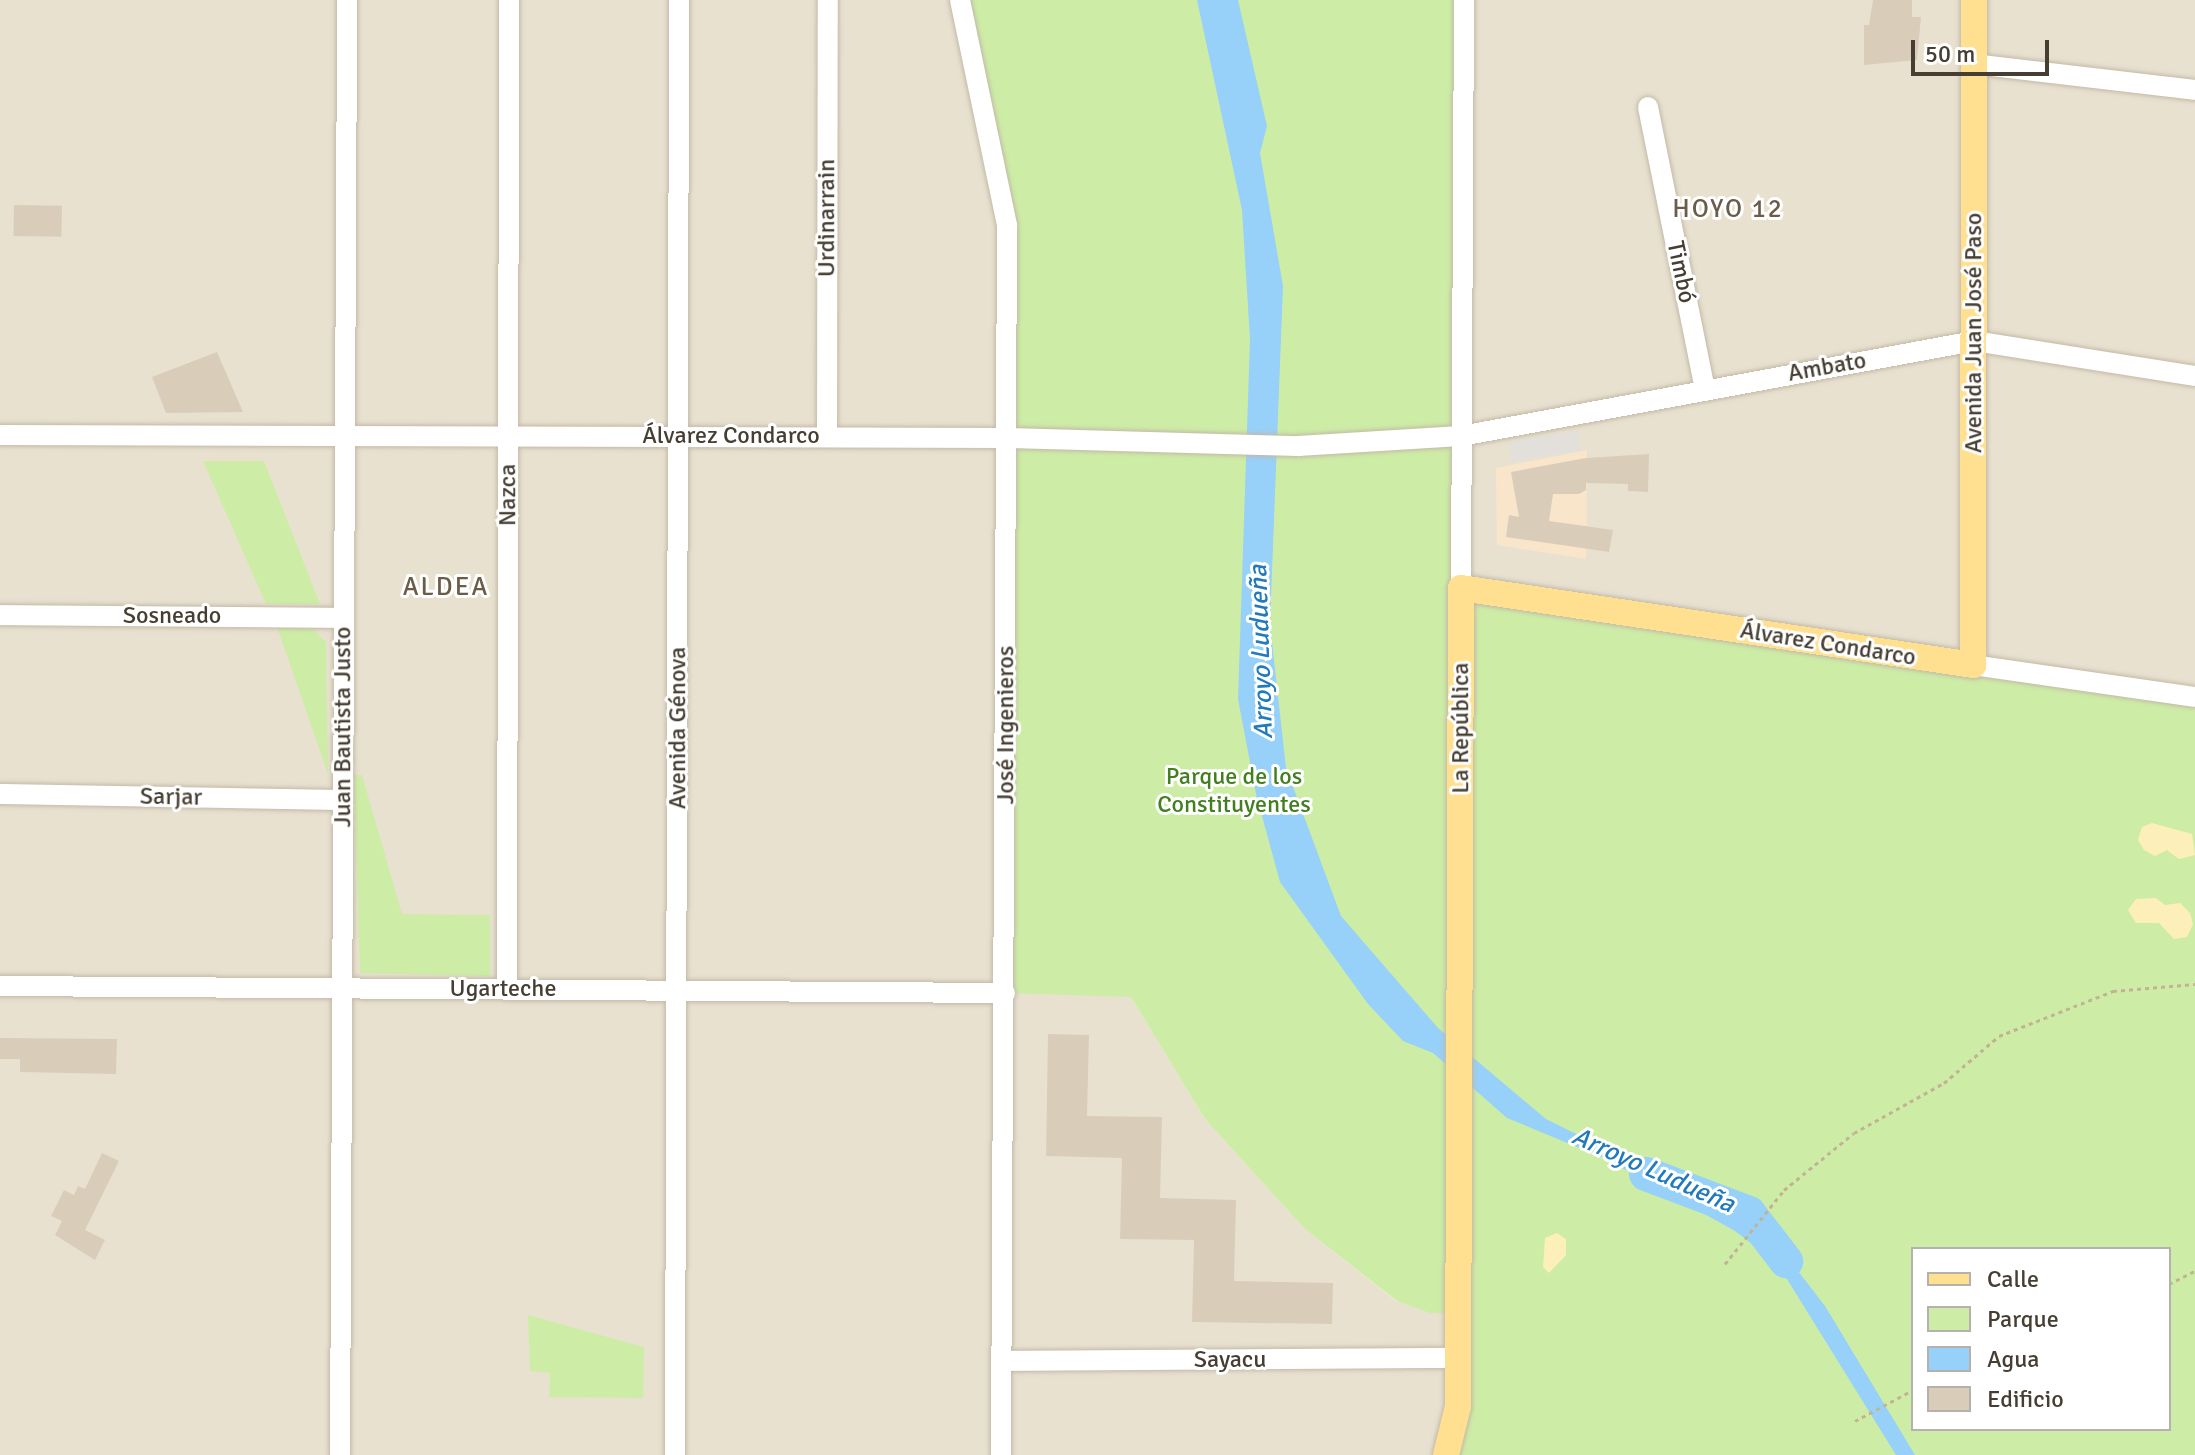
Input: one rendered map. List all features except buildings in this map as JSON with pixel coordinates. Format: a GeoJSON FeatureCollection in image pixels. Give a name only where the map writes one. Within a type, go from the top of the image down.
{"type":"FeatureCollection","features":[{"type":"Feature","properties":{"kind":"main road","name":"Avenida Juan José Paso"},"geometry":{"type":"LineString","coordinates":[[1973,665],[1974,0]]}},
{"type":"Feature","properties":{"kind":"main road","name":"Álvarez Condarco"},"geometry":{"type":"LineString","coordinates":[[1461,588],[1973,665]]}},
{"type":"Feature","properties":{"kind":"main road","name":"La República"},"geometry":{"type":"LineString","coordinates":[[1446,1455],[1458,1406],[1462,1030],[1461,588]]}},
{"type":"Feature","properties":{"kind":"street","name":"Juan Bautista Justo"},"geometry":{"type":"LineString","coordinates":[[340,1455],[347,0]]}},
{"type":"Feature","properties":{"kind":"street","name":"Nazca"},"geometry":{"type":"LineString","coordinates":[[507,989],[509,0]]}},
{"type":"Feature","properties":{"kind":"street","name":"Avenida Génova"},"geometry":{"type":"LineString","coordinates":[[675,1455],[679,0]]}},
{"type":"Feature","properties":{"kind":"street","name":"Urdinarrain"},"geometry":{"type":"LineString","coordinates":[[827,436],[828,0]]}},
{"type":"Feature","properties":{"kind":"street","name":"José Ingenieros"},"geometry":{"type":"LineString","coordinates":[[960,0],[1007,225],[1001,1455]]}},
{"type":"Feature","properties":{"kind":"street","name":"La República"},"geometry":{"type":"LineString","coordinates":[[1461,588],[1464,0]]}},
{"type":"Feature","properties":{"kind":"street"},"geometry":{"type":"LineString","coordinates":[[1974,64],[2195,90]]}},
{"type":"Feature","properties":{"kind":"street","name":"Timbó"},"geometry":{"type":"LineString","coordinates":[[1648,107],[1705,389]]}},
{"type":"Feature","properties":{"kind":"street","name":"Ambato"},"geometry":{"type":"LineString","coordinates":[[1461,436],[1974,341],[2195,376]]}},
{"type":"Feature","properties":{"kind":"street","name":"Álvarez Condarco"},"geometry":{"type":"LineString","coordinates":[[0,435],[827,436],[1298,446],[1461,436]]}},
{"type":"Feature","properties":{"kind":"street","name":"Sosneado"},"geometry":{"type":"LineString","coordinates":[[0,615],[344,618]]}},
{"type":"Feature","properties":{"kind":"street","name":"Álvarez Condarco"},"geometry":{"type":"LineString","coordinates":[[1973,665],[2195,697]]}},
{"type":"Feature","properties":{"kind":"street","name":"Sarjar"},"geometry":{"type":"LineString","coordinates":[[0,794],[343,800]]}},
{"type":"Feature","properties":{"kind":"street","name":"Ugarteche"},"geometry":{"type":"LineString","coordinates":[[0,986],[1005,993]]}},
{"type":"Feature","properties":{"kind":"street","name":"Sayacu"},"geometry":{"type":"LineString","coordinates":[[1002,1361],[1458,1358]]}},
{"type":"Feature","properties":{"kind":"path"},"geometry":{"type":"LineString","coordinates":[[1725,1264],[1784,1190],[1854,1133],[1944,1083],[1999,1036],[2113,991],[2195,984]]}},
{"type":"Feature","properties":{"kind":"path"},"geometry":{"type":"LineString","coordinates":[[2171,1283],[2195,1271]]}},
{"type":"Feature","properties":{"kind":"path"},"geometry":{"type":"LineString","coordinates":[[1855,1421],[1911,1391]]}},
{"type":"Feature","properties":{"kind":"shaded area"},"geometry":{"type":"Polygon","coordinates":[[[0,0],[960,0],[978,78],[1118,993],[1131,997],[1205,1119],[1305,1229],[1396,1301],[1459,1313],[1446,1455],[0,1455],[0,0]]]}},
{"type":"Feature","properties":{"kind":"shaded area"},"geometry":{"type":"Polygon","coordinates":[[[1464,0],[2195,0],[2195,697],[1461,588],[1464,0]]]}},
{"type":"Feature","properties":{"kind":"shaded area"},"geometry":{"type":"Polygon","coordinates":[[[1578,431],[1581,451],[1512,462],[1509,442],[1578,431]]]}},
{"type":"Feature","properties":{"kind":"shaded area"},"geometry":{"type":"Polygon","coordinates":[[[1587,450],[1586,559],[1497,545],[1496,468],[1587,450]]]}},
{"type":"Feature","properties":{"kind":"green space","name":"Parque de los Constituyentes"},"geometry":{"type":"Polygon","coordinates":[[[960,0],[1464,0],[1461,588],[2195,697],[2195,1455],[1446,1455],[1459,1313],[1430,1313],[1397,1301],[1305,1229],[1205,1119],[1131,997],[1005,993],[1007,225],[960,0]]]}},
{"type":"Feature","properties":{"kind":"green space"},"geometry":{"type":"Polygon","coordinates":[[[203,461],[264,461],[320,604],[266,604],[203,461]]]}},
{"type":"Feature","properties":{"kind":"green space"},"geometry":{"type":"Polygon","coordinates":[[[277,627],[313,629],[326,642],[328,774],[277,627]]]}},
{"type":"Feature","properties":{"kind":"green space"},"geometry":{"type":"Polygon","coordinates":[[[354,775],[362,775],[402,914],[490,915],[490,976],[360,973],[354,775]]]}},
{"type":"Feature","properties":{"kind":"green space"},"geometry":{"type":"Polygon","coordinates":[[[528,1315],[644,1347],[643,1398],[549,1397],[550,1373],[530,1371],[528,1315]]]}},
{"type":"Feature","properties":{"kind":"sand"},"geometry":{"type":"Polygon","coordinates":[[[2152,823],[2192,834],[2195,855],[2179,859],[2167,850],[2155,856],[2144,850],[2138,840],[2142,827],[2152,823]]]}},
{"type":"Feature","properties":{"kind":"sand"},"geometry":{"type":"Polygon","coordinates":[[[2156,898],[2165,905],[2180,903],[2190,913],[2193,924],[2187,937],[2174,939],[2159,923],[2136,923],[2128,910],[2136,899],[2156,898]]]}},
{"type":"Feature","properties":{"kind":"sand"},"geometry":{"type":"Polygon","coordinates":[[[1557,1233],[1566,1239],[1566,1255],[1549,1273],[1543,1267],[1545,1238],[1557,1233]]]}},
{"type":"Feature","properties":{"kind":"water","name":"Arroyo Ludueña"},"geometry":{"type":"Polygon","coordinates":[[[1197,0],[1238,0],[1267,126],[1260,153],[1283,286],[1270,624],[1286,768],[1341,916],[1438,1028],[1546,1119],[1765,1228],[1825,1306],[1915,1455],[1896,1455],[1777,1263],[1735,1231],[1606,1159],[1507,1118],[1433,1053],[1403,1041],[1368,1004],[1280,882],[1256,794],[1238,699],[1250,339],[1242,210],[1197,0]]]}},
{"type":"Feature","properties":{"kind":"waterway","name":"Arroyo Ludueña"},"geometry":{"type":"LineString","coordinates":[[1646,1174],[1749,1213],[1786,1261]]}},
{"type":"Feature","properties":{"kind":"district","name":"HOYO 12"},"geometry":{"type":"Point","coordinates":[1728,210]}},
{"type":"Feature","properties":{"kind":"district","name":"ALDEA"},"geometry":{"type":"Point","coordinates":[446,588]}}]}
